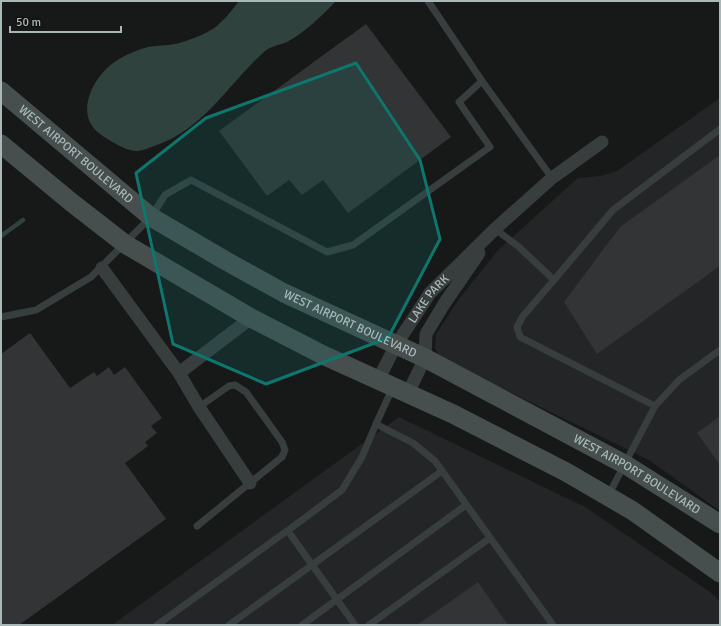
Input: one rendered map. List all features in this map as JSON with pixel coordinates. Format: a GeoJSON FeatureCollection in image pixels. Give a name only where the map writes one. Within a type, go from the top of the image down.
{"type":"FeatureCollection","features":[{"type":"Feature","properties":{"kind":"main road","name":"WEST AIRPORT BOULEVARD"},"geometry":{"type":"LineString","coordinates":[[1,91],[151,217],[226,262],[284,293],[425,358],[626,465],[720,524]]}},
{"type":"Feature","properties":{"kind":"main road"},"geometry":{"type":"LineString","coordinates":[[1,144],[71,202],[125,244],[251,318],[323,354],[453,414],[566,472],[633,511],[720,573]]}},
{"type":"Feature","properties":{"kind":"street","name":"LAKE PARK"},"geometry":{"type":"LineString","coordinates":[[393,386],[396,345],[430,293],[495,229],[552,178],[602,142]]}},
{"type":"Feature","properties":{"kind":"street","name":"LAKE PARK"},"geometry":{"type":"LineString","coordinates":[[393,386],[425,358],[426,334],[444,304],[495,229]]}},
{"type":"Feature","properties":{"kind":"street"},"geometry":{"type":"LineString","coordinates":[[102,268],[179,373],[199,407],[250,483]]}},
{"type":"Feature","properties":{"kind":"street"},"geometry":{"type":"LineString","coordinates":[[179,373],[251,318]]}},
{"type":"Feature","properties":{"kind":"lane"},"geometry":{"type":"LineString","coordinates":[[428,1],[482,81],[552,178]]}},
{"type":"Feature","properties":{"kind":"lane"},"geometry":{"type":"LineString","coordinates":[[1,317],[36,310],[91,277],[102,268],[151,217],[165,195],[191,180],[327,252],[353,246],[490,147],[459,102],[482,81]]}},
{"type":"Feature","properties":{"kind":"lane"},"geometry":{"type":"LineString","coordinates":[[655,406],[520,337],[517,327],[523,316],[613,210],[720,129]]}},
{"type":"Feature","properties":{"kind":"lane"},"geometry":{"type":"LineString","coordinates":[[495,229],[519,247],[554,280]]}},
{"type":"Feature","properties":{"kind":"lane"},"geometry":{"type":"LineString","coordinates":[[608,496],[626,465],[655,406],[679,380],[720,350]]}},
{"type":"Feature","properties":{"kind":"lane"},"geometry":{"type":"LineString","coordinates":[[197,526],[282,457],[285,450],[282,442],[246,392],[235,385],[229,386],[199,407]]}},
{"type":"Feature","properties":{"kind":"lane"},"geometry":{"type":"LineString","coordinates":[[157,625],[288,531],[342,490],[362,457],[393,386]]}},
{"type":"Feature","properties":{"kind":"lane"},"geometry":{"type":"LineString","coordinates":[[376,424],[413,443],[435,461],[553,625]]}},
{"type":"Feature","properties":{"kind":"lane"},"geometry":{"type":"LineString","coordinates":[[229,625],[442,471]]}},
{"type":"Feature","properties":{"kind":"lane"},"geometry":{"type":"LineString","coordinates":[[302,625],[466,505]]}},
{"type":"Feature","properties":{"kind":"lane"},"geometry":{"type":"LineString","coordinates":[[288,531],[355,625]]}},
{"type":"Feature","properties":{"kind":"lane"},"geometry":{"type":"LineString","coordinates":[[369,625],[490,538]]}},
{"type":"Feature","properties":{"kind":"highlighted area"},"geometry":{"type":"Polygon","coordinates":[[[356,63],[420,160],[440,239],[388,338],[266,384],[173,344],[136,173],[206,118],[356,63]]]}},
{"type":"Feature","properties":{"kind":"shaded area"},"geometry":{"type":"Polygon","coordinates":[[[239,1],[336,1],[300,34],[287,42],[267,49],[216,104],[189,127],[174,137],[147,149],[134,151],[116,144],[102,136],[96,130],[88,118],[87,106],[90,93],[96,81],[104,71],[121,58],[141,49],[151,46],[175,44],[205,33],[222,22],[239,1]]]}},
{"type":"Feature","properties":{"kind":"shaded area"},"geometry":{"type":"Polygon","coordinates":[[[720,98],[720,511],[649,460],[440,358],[435,347],[436,334],[459,299],[499,249],[578,178],[601,176],[617,171],[720,98]]]}},
{"type":"Feature","properties":{"kind":"shaded area"},"geometry":{"type":"Polygon","coordinates":[[[399,417],[585,507],[710,592],[720,601],[720,625],[112,625],[399,417]]]}},
{"type":"Feature","properties":{"kind":"building"},"geometry":{"type":"Polygon","coordinates":[[[366,24],[451,137],[348,213],[323,180],[302,195],[289,180],[267,196],[219,131],[366,24]]]}},
{"type":"Feature","properties":{"kind":"building"},"geometry":{"type":"Polygon","coordinates":[[[720,155],[720,266],[597,354],[564,302],[620,227],[720,155]]]}},
{"type":"Feature","properties":{"kind":"building"},"geometry":{"type":"Polygon","coordinates":[[[30,333],[70,388],[94,372],[97,376],[109,367],[114,375],[125,367],[162,418],[151,426],[157,433],[145,442],[148,446],[125,463],[166,519],[19,625],[1,625],[1,354],[30,333]]]}},
{"type":"Feature","properties":{"kind":"building"},"geometry":{"type":"Polygon","coordinates":[[[720,416],[720,465],[697,433],[720,416]]]}},
{"type":"Feature","properties":{"kind":"building"},"geometry":{"type":"Polygon","coordinates":[[[478,582],[508,625],[417,625],[478,582]]]}},
{"type":"Feature","properties":{"kind":"waterway"},"geometry":{"type":"LineString","coordinates":[[1,236],[23,220]]}}]}
